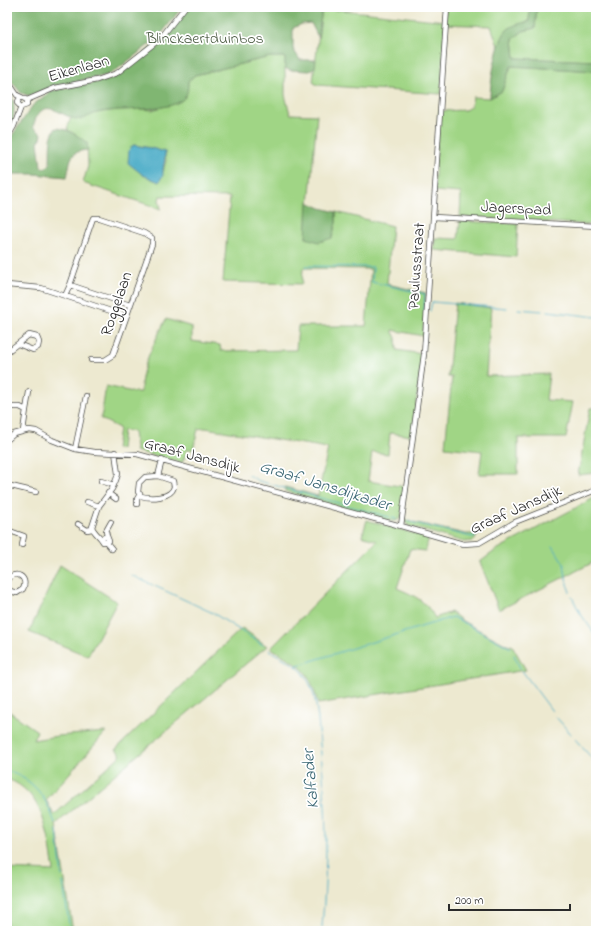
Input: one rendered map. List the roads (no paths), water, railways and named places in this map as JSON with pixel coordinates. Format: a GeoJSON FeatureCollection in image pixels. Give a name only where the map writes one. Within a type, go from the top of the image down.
{"type":"FeatureCollection","features":[{"type":"Feature","properties":{"kind":"street","name":"Eikenlaan"},"geometry":{"type":"LineString","coordinates":[[27,100],[55,88],[97,80],[117,73],[160,39],[185,7]]}},
{"type":"Feature","properties":{"kind":"street","name":"Paulusstraat"},"geometry":{"type":"LineString","coordinates":[[401,526],[424,354],[447,7]]}},
{"type":"Feature","properties":{"kind":"street"},"geometry":{"type":"LineString","coordinates":[[7,80],[20,98]]}},
{"type":"Feature","properties":{"kind":"street"},"geometry":{"type":"LineString","coordinates":[[7,138],[14,126],[21,107],[26,106],[27,100],[24,97],[20,98]]}},
{"type":"Feature","properties":{"kind":"street"},"geometry":{"type":"LineString","coordinates":[[20,98],[17,103],[21,107]]}},
{"type":"Feature","properties":{"kind":"street","name":"Jagerspad"},"geometry":{"type":"LineString","coordinates":[[434,217],[596,226]]}},
{"type":"Feature","properties":{"kind":"street","name":"Roggelaan"},"geometry":{"type":"LineString","coordinates":[[70,285],[93,218],[99,218],[149,234],[152,238],[152,244],[113,355],[105,360],[91,360]]}},
{"type":"Feature","properties":{"kind":"street"},"geometry":{"type":"LineString","coordinates":[[7,285],[37,287],[126,316]]}},
{"type":"Feature","properties":{"kind":"street"},"geometry":{"type":"LineString","coordinates":[[65,296],[70,285],[130,305]]}},
{"type":"Feature","properties":{"kind":"street"},"geometry":{"type":"LineString","coordinates":[[7,352],[18,344]]}},
{"type":"Feature","properties":{"kind":"street"},"geometry":{"type":"LineString","coordinates":[[7,440],[14,434],[23,431],[29,392]]}},
{"type":"Feature","properties":{"kind":"street"},"geometry":{"type":"LineString","coordinates":[[75,449],[86,396]]}},
{"type":"Feature","properties":{"kind":"street"},"geometry":{"type":"LineString","coordinates":[[7,407],[20,406],[26,410]]}},
{"type":"Feature","properties":{"kind":"street","name":"Graaf Jansdijk"},"geometry":{"type":"LineString","coordinates":[[23,431],[36,432],[75,449],[95,452],[137,454],[162,460],[463,544],[479,543],[515,522],[596,490]]}},
{"type":"Feature","properties":{"kind":"street"},"geometry":{"type":"LineString","coordinates":[[92,529],[99,506],[114,485],[118,474],[115,452]]}},
{"type":"Feature","properties":{"kind":"street"},"geometry":{"type":"LineString","coordinates":[[158,476],[162,460]]}},
{"type":"Feature","properties":{"kind":"street"},"geometry":{"type":"LineString","coordinates":[[138,504],[137,499],[140,494],[138,487],[141,480],[150,476],[158,476],[172,481],[174,487],[172,493],[168,495],[149,497],[140,494]]}},
{"type":"Feature","properties":{"kind":"street"},"geometry":{"type":"LineString","coordinates":[[101,481],[114,485]]}},
{"type":"Feature","properties":{"kind":"street"},"geometry":{"type":"LineString","coordinates":[[7,485],[36,492]]}},
{"type":"Feature","properties":{"kind":"street"},"geometry":{"type":"LineString","coordinates":[[108,493],[116,499]]}},
{"type":"Feature","properties":{"kind":"street"},"geometry":{"type":"LineString","coordinates":[[87,502],[99,506]]}},
{"type":"Feature","properties":{"kind":"street"},"geometry":{"type":"LineString","coordinates":[[104,537],[110,522]]}},
{"type":"Feature","properties":{"kind":"street"},"geometry":{"type":"LineString","coordinates":[[78,524],[87,530],[92,529],[104,537],[109,538],[106,543],[112,549]]}},
{"type":"Feature","properties":{"kind":"street"},"geometry":{"type":"LineString","coordinates":[[7,530],[24,536],[22,545]]}},
{"type":"Feature","properties":{"kind":"street"},"geometry":{"type":"LineString","coordinates":[[7,580],[12,575],[17,574],[22,576],[25,583],[23,589],[16,593],[12,592],[7,587]]}},
{"type":"Feature","properties":{"kind":"water"},"geometry":{"type":"Polygon","coordinates":[[[133,145],[165,152],[163,175],[159,182],[143,175],[128,163],[129,150],[133,145]]]}},
{"type":"Feature","properties":{"kind":"waterway"},"geometry":{"type":"LineString","coordinates":[[306,266],[373,267],[372,282],[425,294],[424,310]]}},
{"type":"Feature","properties":{"kind":"waterway"},"geometry":{"type":"LineString","coordinates":[[430,311],[432,302],[507,308]]}},
{"type":"Feature","properties":{"kind":"waterway"},"geometry":{"type":"LineString","coordinates":[[518,309],[542,311]]}},
{"type":"Feature","properties":{"kind":"waterway"},"geometry":{"type":"LineString","coordinates":[[548,311],[596,317]]}},
{"type":"Feature","properties":{"kind":"waterway","name":"Graaf Jansdijkader"},"geometry":{"type":"LineString","coordinates":[[248,475],[259,481],[396,519]]}},
{"type":"Feature","properties":{"kind":"waterway","name":"Graaf Jansdijkader"},"geometry":{"type":"LineString","coordinates":[[407,521],[472,537],[480,534],[492,522]]}},
{"type":"Feature","properties":{"kind":"waterway"},"geometry":{"type":"LineString","coordinates":[[553,546],[564,564],[567,584],[570,592]]}},
{"type":"Feature","properties":{"kind":"waterway","name":"Kalfader"},"geometry":{"type":"LineString","coordinates":[[131,575],[213,613],[263,645]]}},
{"type":"Feature","properties":{"kind":"waterway"},"geometry":{"type":"LineString","coordinates":[[572,597],[580,613],[594,633]]}},
{"type":"Feature","properties":{"kind":"waterway"},"geometry":{"type":"LineString","coordinates":[[295,666],[453,617],[511,648]]}},
{"type":"Feature","properties":{"kind":"waterway","name":"Kalfader"},"geometry":{"type":"LineString","coordinates":[[269,650],[293,664],[304,674],[309,682],[315,699],[319,726],[326,836],[322,927]]}},
{"type":"Feature","properties":{"kind":"waterway"},"geometry":{"type":"LineString","coordinates":[[514,655],[520,668],[552,711]]}},
{"type":"Feature","properties":{"kind":"waterway"},"geometry":{"type":"LineString","coordinates":[[556,717],[571,734]]}},
{"type":"Feature","properties":{"kind":"waterway"},"geometry":{"type":"LineString","coordinates":[[575,739],[596,763]]}},
{"type":"Feature","properties":{"kind":"waterway"},"geometry":{"type":"LineString","coordinates":[[7,771],[25,779],[38,790],[48,805],[55,823]]}},
{"type":"Feature","properties":{"kind":"waterway"},"geometry":{"type":"LineString","coordinates":[[57,830],[62,876]]}},
{"type":"Feature","properties":{"kind":"waterway"},"geometry":{"type":"LineString","coordinates":[[63,882],[70,931]]}},
{"type":"Feature","properties":{"kind":"park label","name":"Blinckaertduinbos"},"geometry":{"type":"Point","coordinates":[205,39]}}]}
